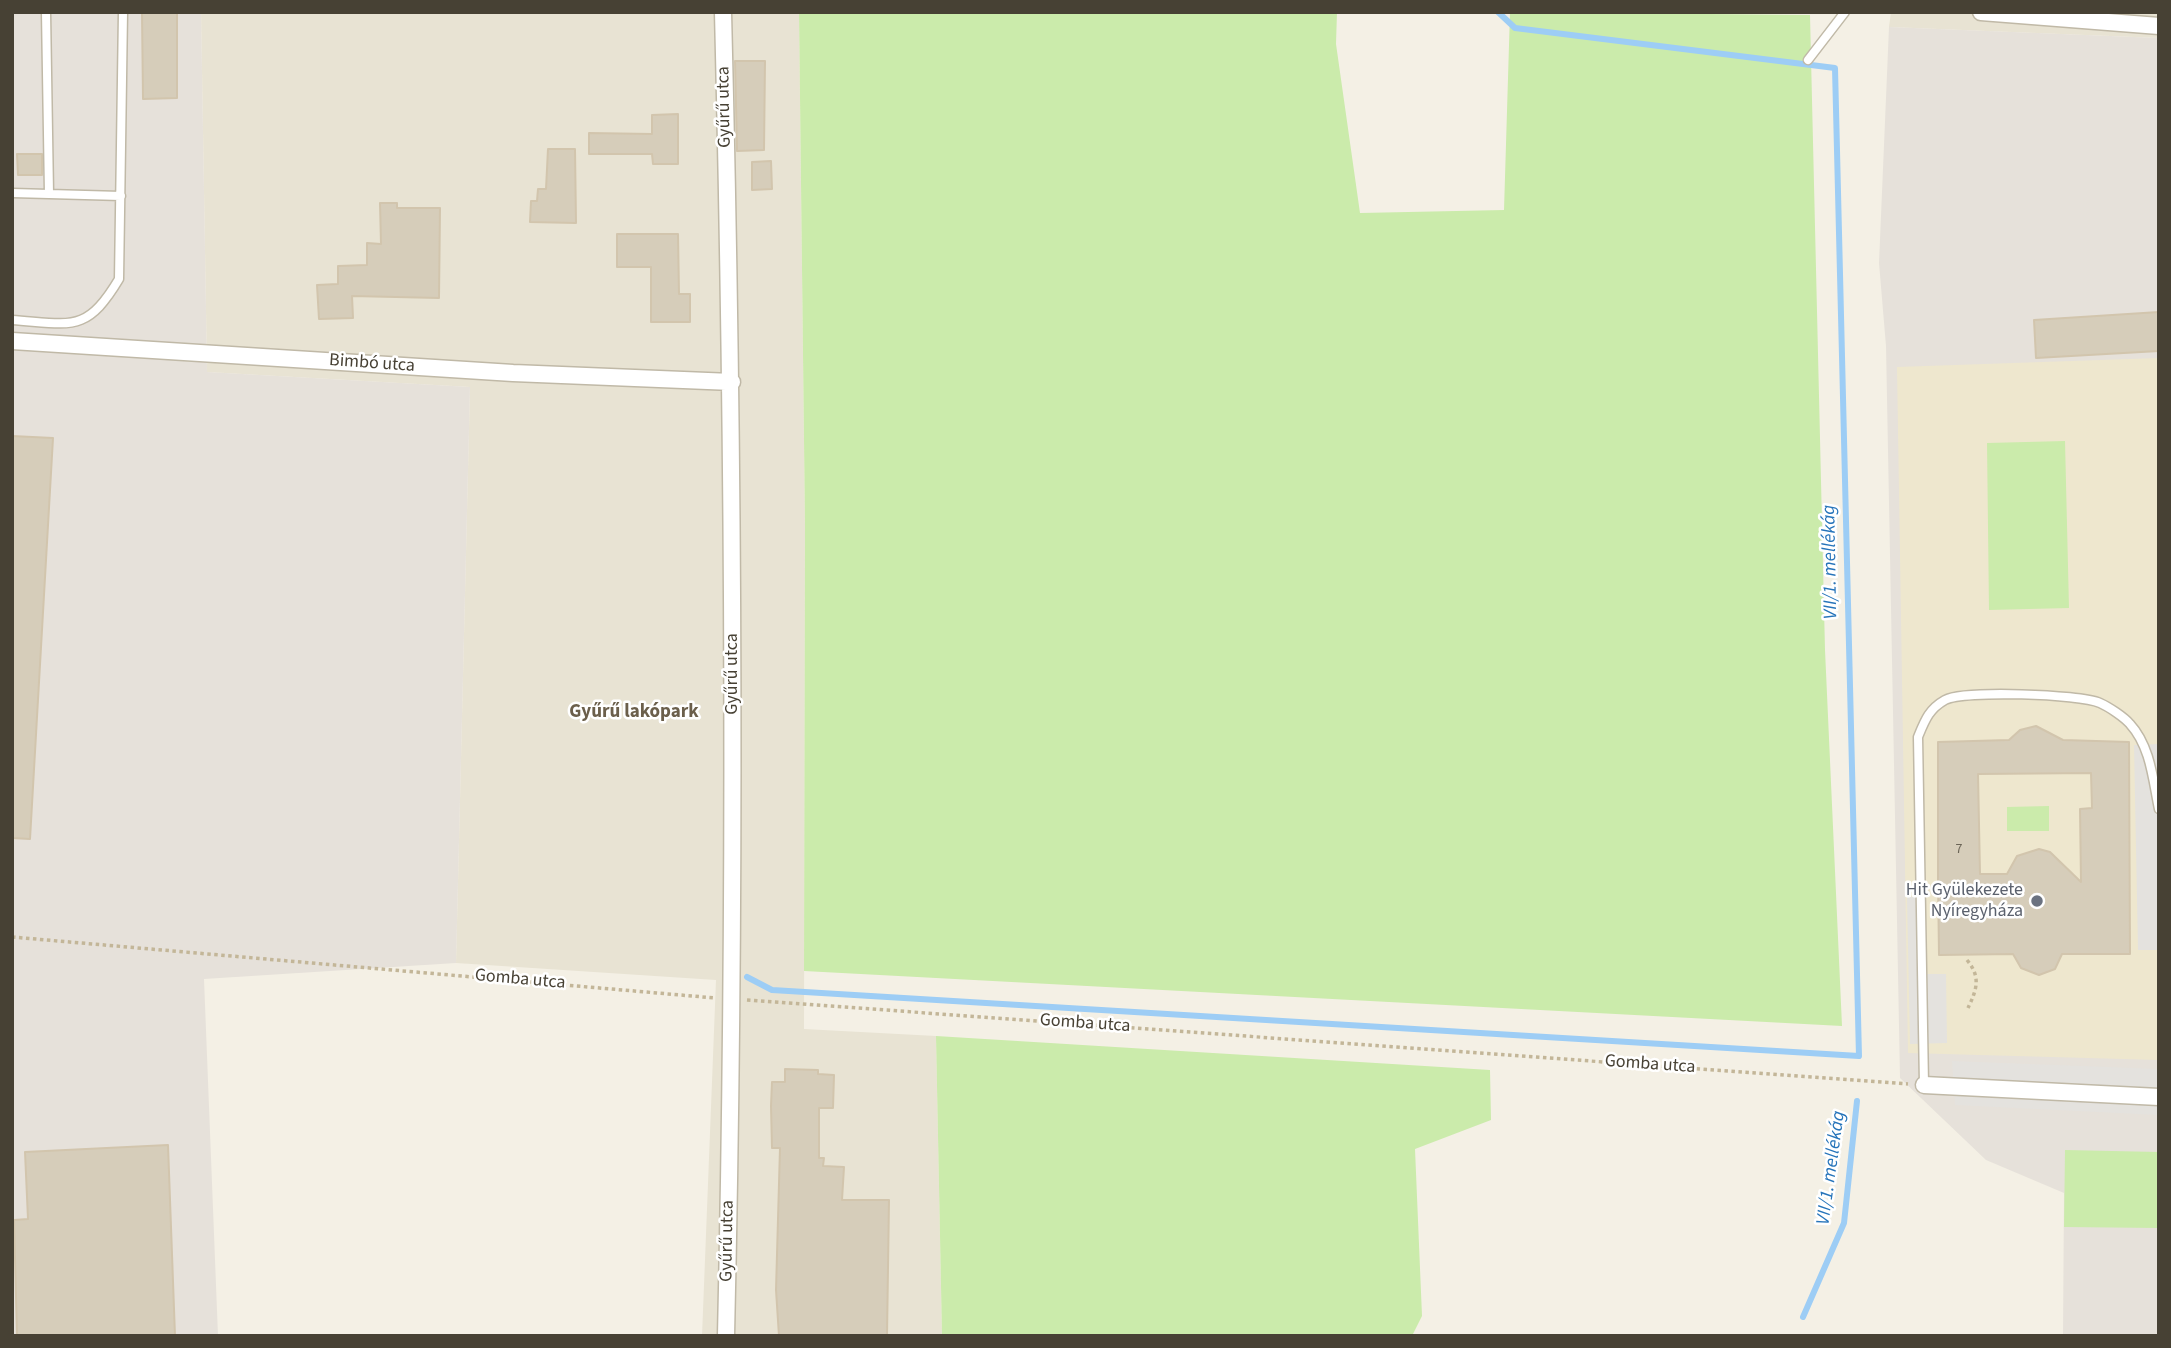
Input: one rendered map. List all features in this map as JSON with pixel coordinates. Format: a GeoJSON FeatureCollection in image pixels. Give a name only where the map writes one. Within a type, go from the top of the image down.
{"type":"FeatureCollection","features":[{"type":"Feature","properties":{"kind":"street","name":"Gyűrű utca"},"geometry":{"type":"LineString","coordinates":[[723,12],[732,382],[734,999],[726,1336]]}},
{"type":"Feature","properties":{"kind":"street"},"geometry":{"type":"LineString","coordinates":[[1981,12],[2159,26]]}},
{"type":"Feature","properties":{"kind":"street","name":"Bimbó utca"},"geometry":{"type":"LineString","coordinates":[[12,341],[513,373],[732,382]]}},
{"type":"Feature","properties":{"kind":"street"},"geometry":{"type":"LineString","coordinates":[[1924,1085],[2159,1097]]}},
{"type":"Feature","properties":{"kind":"lane"},"geometry":{"type":"LineString","coordinates":[[46,12],[49,194]]}},
{"type":"Feature","properties":{"kind":"lane"},"geometry":{"type":"LineString","coordinates":[[12,320],[75,324],[103,307],[120,279],[124,12]]}},
{"type":"Feature","properties":{"kind":"lane"},"geometry":{"type":"LineString","coordinates":[[1808,60],[1845,12]]}},
{"type":"Feature","properties":{"kind":"lane"},"geometry":{"type":"LineString","coordinates":[[12,193],[121,196]]}},
{"type":"Feature","properties":{"kind":"lane"},"geometry":{"type":"LineString","coordinates":[[1924,1085],[1918,737],[1929,710],[1948,698],[1997,695],[2067,697],[2099,703],[2129,723],[2145,744],[2159,809]]}},
{"type":"Feature","properties":{"kind":"path","name":"Gomba utca"},"geometry":{"type":"LineString","coordinates":[[12,937],[734,999],[1924,1085]]}},
{"type":"Feature","properties":{"kind":"path"},"geometry":{"type":"LineString","coordinates":[[1967,960],[1975,970],[1977,982],[1968,1008]]}},
{"type":"Feature","properties":{"kind":"shaded area"},"geometry":{"type":"Polygon","coordinates":[[[12,12],[201,12],[207,372],[470,387],[456,963],[204,979],[218,1336],[12,1336],[12,12]]]}},
{"type":"Feature","properties":{"kind":"shaded area"},"geometry":{"type":"Polygon","coordinates":[[[201,12],[799,12],[805,526],[804,1029],[936,1036],[942,1336],[702,1336],[716,980],[456,963],[470,387],[207,372],[201,12]]]}},
{"type":"Feature","properties":{"kind":"shaded area"},"geometry":{"type":"Polygon","coordinates":[[[1891,12],[2159,12],[2159,38],[1889,27],[1891,12]]]}},
{"type":"Feature","properties":{"kind":"shaded area"},"geometry":{"type":"Polygon","coordinates":[[[1889,27],[2159,38],[2159,1336],[2063,1336],[2064,1193],[1986,1160],[1900,1078],[1886,346],[1879,263],[1889,27]]]}},
{"type":"Feature","properties":{"kind":"shaded area"},"geometry":{"type":"Polygon","coordinates":[[[2159,358],[2159,1060],[1908,1053],[1897,367],[2159,358]]]}},
{"type":"Feature","properties":{"kind":"shaded area"},"geometry":{"type":"Polygon","coordinates":[[[2159,744],[2159,950],[2138,950],[2134,745],[2159,744]]]}},
{"type":"Feature","properties":{"kind":"shaded area"},"geometry":{"type":"Polygon","coordinates":[[[1907,897],[1918,897],[1920,974],[1946,974],[1947,1043],[1910,1044],[1907,897]]]}},
{"type":"Feature","properties":{"kind":"shaded area"},"geometry":{"type":"Polygon","coordinates":[[[1952,1061],[2159,1069],[2159,1115],[1955,1105],[1952,1061]]]}},
{"type":"Feature","properties":{"kind":"green space"},"geometry":{"type":"Polygon","coordinates":[[[799,12],[1337,12],[1336,44],[1360,213],[1504,210],[1510,12],[1810,15],[1825,650],[1842,1026],[804,971],[805,526],[799,12]]]}},
{"type":"Feature","properties":{"kind":"green space"},"geometry":{"type":"Polygon","coordinates":[[[2065,441],[2069,608],[1989,610],[1987,443],[2065,441]]]}},
{"type":"Feature","properties":{"kind":"green space"},"geometry":{"type":"Polygon","coordinates":[[[2049,806],[2049,831],[2007,831],[2007,807],[2049,806]]]}},
{"type":"Feature","properties":{"kind":"green space"},"geometry":{"type":"Polygon","coordinates":[[[936,1036],[1490,1070],[1491,1120],[1415,1149],[1422,1316],[1412,1336],[942,1336],[936,1036]]]}},
{"type":"Feature","properties":{"kind":"green space"},"geometry":{"type":"Polygon","coordinates":[[[2065,1150],[2159,1152],[2159,1228],[2064,1227],[2065,1150]]]}},
{"type":"Feature","properties":{"kind":"building"},"geometry":{"type":"Polygon","coordinates":[[[142,12],[177,12],[177,98],[143,99],[142,12]]]}},
{"type":"Feature","properties":{"kind":"building"},"geometry":{"type":"Polygon","coordinates":[[[735,61],[765,61],[764,150],[737,151],[735,61]]]}},
{"type":"Feature","properties":{"kind":"building"},"geometry":{"type":"Polygon","coordinates":[[[678,114],[678,164],[653,164],[652,154],[589,154],[589,133],[652,134],[652,115],[678,114]]]}},
{"type":"Feature","properties":{"kind":"building"},"geometry":{"type":"Polygon","coordinates":[[[548,149],[575,149],[576,223],[530,222],[531,201],[537,201],[538,189],[546,189],[548,149]]]}},
{"type":"Feature","properties":{"kind":"building"},"geometry":{"type":"Polygon","coordinates":[[[17,154],[42,154],[42,175],[18,175],[17,154]]]}},
{"type":"Feature","properties":{"kind":"building"},"geometry":{"type":"Polygon","coordinates":[[[771,161],[772,189],[752,190],[752,162],[771,161]]]}},
{"type":"Feature","properties":{"kind":"building"},"geometry":{"type":"Polygon","coordinates":[[[380,203],[397,203],[397,208],[440,208],[439,298],[352,296],[353,318],[319,319],[317,285],[338,284],[338,266],[367,265],[367,243],[381,244],[380,203]]]}},
{"type":"Feature","properties":{"kind":"building"},"geometry":{"type":"Polygon","coordinates":[[[617,234],[678,234],[679,294],[690,294],[690,322],[651,322],[651,267],[617,267],[617,234]]]}},
{"type":"Feature","properties":{"kind":"building"},"geometry":{"type":"Polygon","coordinates":[[[2159,312],[2159,351],[2036,358],[2034,320],[2159,312]]]}},
{"type":"Feature","properties":{"kind":"building"},"geometry":{"type":"Polygon","coordinates":[[[12,436],[53,438],[30,839],[12,838],[12,436]]]}},
{"type":"Feature","properties":{"kind":"building"},"geometry":{"type":"Polygon","coordinates":[[[2036,726],[2063,740],[2129,742],[2130,954],[2062,954],[2055,969],[2039,975],[2021,968],[2013,954],[1939,955],[1938,742],[2009,740],[2020,730],[2036,726]],[[2091,773],[1978,774],[1980,874],[2007,874],[2017,856],[2039,849],[2050,852],[2081,882],[2080,809],[2092,808],[2091,773]]]}},
{"type":"Feature","properties":{"kind":"building"},"geometry":{"type":"Polygon","coordinates":[[[785,1069],[818,1070],[818,1074],[834,1075],[833,1108],[819,1108],[819,1158],[824,1158],[823,1166],[844,1167],[842,1200],[889,1200],[887,1336],[779,1336],[776,1290],[780,1148],[772,1148],[771,1106],[772,1082],[785,1082],[785,1069]]]}},
{"type":"Feature","properties":{"kind":"building"},"geometry":{"type":"Polygon","coordinates":[[[168,1145],[175,1336],[17,1336],[14,1220],[28,1219],[25,1152],[168,1145]]]}},
{"type":"Feature","properties":{"kind":"waterway","name":"VII/1. mellékág"},"geometry":{"type":"LineString","coordinates":[[747,977],[772,990],[1859,1056],[1835,68],[1515,28],[1498,12]]}},
{"type":"Feature","properties":{"kind":"waterway","name":"VII/1. mellékág"},"geometry":{"type":"LineString","coordinates":[[1803,1317],[1844,1223],[1857,1101]]}},
{"type":"Feature","properties":{"kind":"place","name":"Hit Gyülekezete Nyíregyháza"},"geometry":{"type":"Point","coordinates":[2037,901]}},
{"type":"Feature","properties":{"kind":"district","name":"Gyűrű lakópark"},"geometry":{"type":"Point","coordinates":[634,713]}}]}
